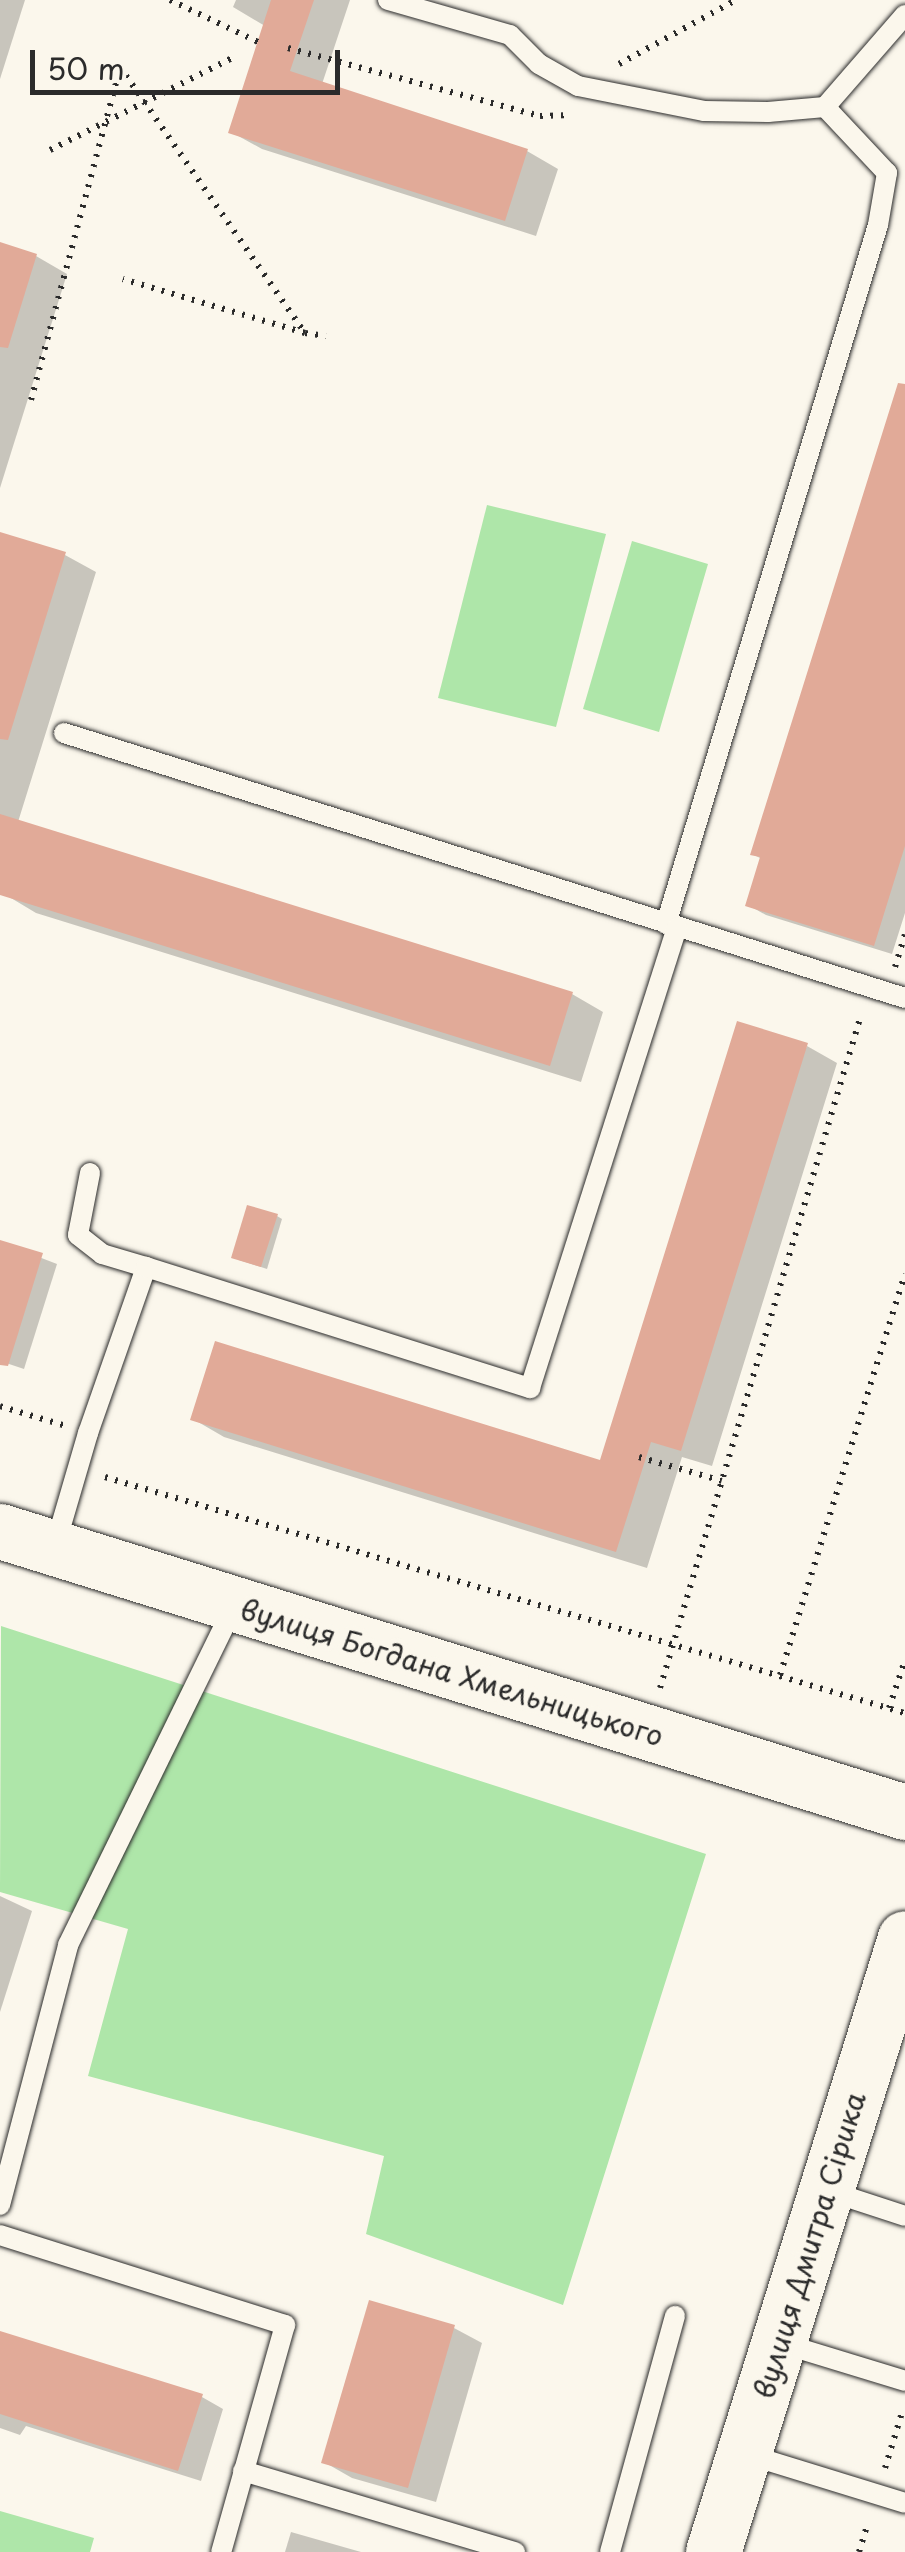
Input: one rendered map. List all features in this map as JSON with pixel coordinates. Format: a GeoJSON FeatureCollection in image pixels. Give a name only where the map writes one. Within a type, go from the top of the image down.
{"type":"FeatureCollection","features":[{"type":"Feature","properties":{"kind":"street","name":"вулиця Богдана Хмельницького"},"geometry":{"type":"LineString","coordinates":[[0,1531],[905,1812]]}},
{"type":"Feature","properties":{"kind":"street","name":"вулиця Дмитра Сірика"},"geometry":{"type":"LineString","coordinates":[[713,2552],[905,1938]]}},
{"type":"Feature","properties":{"kind":"lane"},"geometry":{"type":"LineString","coordinates":[[388,0],[510,35],[539,64],[578,86],[704,111],[768,112],[825,106],[905,15]]}},
{"type":"Feature","properties":{"kind":"lane"},"geometry":{"type":"LineString","coordinates":[[90,1173],[78,1235],[102,1254],[530,1388],[878,226],[887,173],[825,106]]}},
{"type":"Feature","properties":{"kind":"lane"},"geometry":{"type":"LineString","coordinates":[[64,733],[905,998]]}},
{"type":"Feature","properties":{"kind":"lane"},"geometry":{"type":"LineString","coordinates":[[54,1548],[88,1433],[146,1268]]}},
{"type":"Feature","properties":{"kind":"lane"},"geometry":{"type":"LineString","coordinates":[[0,2205],[68,1945],[235,1604]]}},
{"type":"Feature","properties":{"kind":"lane"},"geometry":{"type":"LineString","coordinates":[[826,2190],[905,2216]]}},
{"type":"Feature","properties":{"kind":"lane"},"geometry":{"type":"LineString","coordinates":[[0,2236],[284,2325],[220,2552]]}},
{"type":"Feature","properties":{"kind":"lane"},"geometry":{"type":"LineString","coordinates":[[610,2552],[675,2316]]}},
{"type":"Feature","properties":{"kind":"lane"},"geometry":{"type":"LineString","coordinates":[[779,2342],[905,2381]]}},
{"type":"Feature","properties":{"kind":"lane"},"geometry":{"type":"LineString","coordinates":[[744,2453],[905,2503]]}},
{"type":"Feature","properties":{"kind":"lane"},"geometry":{"type":"LineString","coordinates":[[243,2471],[515,2552]]}},
{"type":"Feature","properties":{"kind":"path"},"geometry":{"type":"LineString","coordinates":[[170,0],[189,4],[258,42]]}},
{"type":"Feature","properties":{"kind":"path"},"geometry":{"type":"LineString","coordinates":[[578,86],[736,0]]}},
{"type":"Feature","properties":{"kind":"path"},"geometry":{"type":"LineString","coordinates":[[50,150],[232,58]]}},
{"type":"Feature","properties":{"kind":"path"},"geometry":{"type":"LineString","coordinates":[[31,400],[109,120],[120,67],[305,332]]}},
{"type":"Feature","properties":{"kind":"path"},"geometry":{"type":"LineString","coordinates":[[123,279],[326,336]]}},
{"type":"Feature","properties":{"kind":"path"},"geometry":{"type":"LineString","coordinates":[[646,1732],[869,988]]}},
{"type":"Feature","properties":{"kind":"path"},"geometry":{"type":"LineString","coordinates":[[780,1675],[905,1274]]}},
{"type":"Feature","properties":{"kind":"path"},"geometry":{"type":"LineString","coordinates":[[0,1406],[88,1433]]}},
{"type":"Feature","properties":{"kind":"path"},"geometry":{"type":"LineString","coordinates":[[639,1457],[722,1481]]}},
{"type":"Feature","properties":{"kind":"path"},"geometry":{"type":"LineString","coordinates":[[78,1469],[905,1713]]}},
{"type":"Feature","properties":{"kind":"path"},"geometry":{"type":"LineString","coordinates":[[889,1708],[905,1660]]}},
{"type":"Feature","properties":{"kind":"green space"},"geometry":{"type":"Polygon","coordinates":[[[487,505],[606,534],[556,727],[438,698],[487,505]]]}},
{"type":"Feature","properties":{"kind":"green space"},"geometry":{"type":"Polygon","coordinates":[[[632,541],[708,564],[659,732],[583,709],[632,541]]]}},
{"type":"Feature","properties":{"kind":"green space"},"geometry":{"type":"Polygon","coordinates":[[[1,1626],[706,1854],[563,2305],[366,2234],[384,2156],[88,2076],[128,1929],[0,1892],[1,1626]]]}},
{"type":"Feature","properties":{"kind":"green space"},"geometry":{"type":"Polygon","coordinates":[[[0,2511],[94,2538],[90,2552],[0,2552],[0,2511]]]}},
{"type":"Feature","properties":{"kind":"building"},"geometry":{"type":"Polygon","coordinates":[[[271,0],[314,0],[290,71],[528,149],[505,221],[228,133],[271,0]]]}},
{"type":"Feature","properties":{"kind":"building"},"geometry":{"type":"Polygon","coordinates":[[[0,242],[37,254],[8,348],[0,347],[0,242]]]}},
{"type":"Feature","properties":{"kind":"building"},"geometry":{"type":"Polygon","coordinates":[[[898,383],[905,384],[905,846],[874,946],[745,906],[760,857],[750,855],[898,383]]]}},
{"type":"Feature","properties":{"kind":"building"},"geometry":{"type":"Polygon","coordinates":[[[0,532],[66,552],[8,740],[0,739],[0,532]]]}},
{"type":"Feature","properties":{"kind":"building"},"geometry":{"type":"Polygon","coordinates":[[[0,814],[573,992],[550,1066],[0,895],[0,814]]]}},
{"type":"Feature","properties":{"kind":"building"},"geometry":{"type":"Polygon","coordinates":[[[737,1021],[808,1043],[681,1451],[651,1442],[616,1552],[190,1420],[215,1341],[600,1460],[737,1021]]]}},
{"type":"Feature","properties":{"kind":"building"},"geometry":{"type":"Polygon","coordinates":[[[247,1205],[278,1214],[261,1267],[231,1258],[247,1205]]]}},
{"type":"Feature","properties":{"kind":"building"},"geometry":{"type":"Polygon","coordinates":[[[0,1240],[43,1253],[8,1366],[0,1365],[0,1240]]]}},
{"type":"Feature","properties":{"kind":"building"},"geometry":{"type":"Polygon","coordinates":[[[369,2300],[455,2325],[408,2488],[321,2463],[369,2300]]]}},
{"type":"Feature","properties":{"kind":"building"},"geometry":{"type":"Polygon","coordinates":[[[0,2331],[203,2394],[178,2471],[0,2414],[0,2331]]]}}]}
